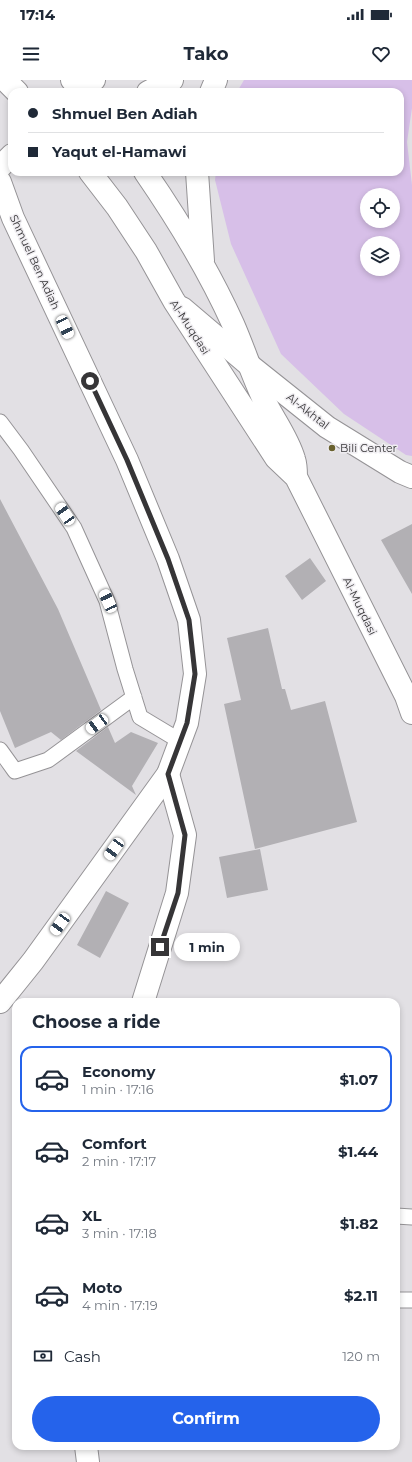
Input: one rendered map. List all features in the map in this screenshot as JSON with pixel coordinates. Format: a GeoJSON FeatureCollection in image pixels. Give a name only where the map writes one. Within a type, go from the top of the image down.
{"type":"FeatureCollection","features":[{"type":"Feature","properties":{"kind":"street"},"geometry":{"type":"LineString","coordinates":[[5,80],[13,88]]}},
{"type":"Feature","properties":{"kind":"street"},"geometry":{"type":"LineString","coordinates":[[156,88],[172,80]]}},
{"type":"Feature","properties":{"kind":"street"},"geometry":{"type":"LineString","coordinates":[[0,167],[8,159]]}},
{"type":"Feature","properties":{"kind":"street","name":"Al-Muqdasi"},"geometry":{"type":"LineString","coordinates":[[93,176],[118,207],[146,251],[174,301],[276,458],[296,477],[406,696],[412,712]]}},
{"type":"Feature","properties":{"kind":"street","name":"Al-Muqdasi"},"geometry":{"type":"LineString","coordinates":[[148,176],[167,205],[203,266],[233,325],[264,401],[295,460],[296,477]]}},
{"type":"Feature","properties":{"kind":"street"},"geometry":{"type":"LineString","coordinates":[[197,176],[203,266]]}},
{"type":"Feature","properties":{"kind":"street","name":"Shmuel Ben Adiah"},"geometry":{"type":"LineString","coordinates":[[0,182],[14,218],[127,460],[168,559],[189,620],[195,674],[187,723],[168,774],[33,962],[0,1002]]}},
{"type":"Feature","properties":{"kind":"street","name":"Al-Akhtal"},"geometry":{"type":"LineString","coordinates":[[174,301],[248,364],[327,427],[400,472],[412,477]]}},
{"type":"Feature","properties":{"kind":"street"},"geometry":{"type":"LineString","coordinates":[[145,998],[178,893],[185,835],[168,774]]}},
{"type":"Feature","properties":{"kind":"street"},"geometry":{"type":"LineString","coordinates":[[86,1450],[88,1462]]}},
{"type":"Feature","properties":{"kind":"lane"},"geometry":{"type":"LineString","coordinates":[[0,422],[74,528],[108,601],[140,717],[180,741]]}},
{"type":"Feature","properties":{"kind":"lane"},"geometry":{"type":"LineString","coordinates":[[0,750],[15,771],[48,760],[134,698]]}},
{"type":"Feature","properties":{"kind":"lane"},"geometry":{"type":"LineString","coordinates":[[400,1216],[412,1217]]}},
{"type":"Feature","properties":{"kind":"lane"},"geometry":{"type":"LineString","coordinates":[[400,1300],[412,1300]]}},
{"type":"Feature","properties":{"kind":"shaded area"},"geometry":{"type":"Polygon","coordinates":[[[244,80],[412,80],[412,108],[407,142],[412,185],[412,456],[406,455],[344,414],[281,354],[231,244],[215,180],[216,176],[404,176],[404,88],[239,88],[244,80]]]}},
{"type":"Feature","properties":{"kind":"building"},"geometry":{"type":"Polygon","coordinates":[[[0,499],[58,609],[101,710],[61,740],[51,732],[15,748],[0,711],[0,499]]]}},
{"type":"Feature","properties":{"kind":"building"},"geometry":{"type":"Polygon","coordinates":[[[412,524],[412,594],[381,540],[412,524]]]}},
{"type":"Feature","properties":{"kind":"building"},"geometry":{"type":"Polygon","coordinates":[[[310,558],[326,581],[302,600],[285,576],[310,558]]]}},
{"type":"Feature","properties":{"kind":"building"},"geometry":{"type":"Polygon","coordinates":[[[268,628],[282,689],[285,689],[291,710],[325,701],[357,822],[255,849],[224,704],[241,700],[227,638],[268,628]]]}},
{"type":"Feature","properties":{"kind":"building"},"geometry":{"type":"Polygon","coordinates":[[[108,727],[115,743],[131,732],[158,743],[132,786],[136,795],[76,751],[108,727]]]}},
{"type":"Feature","properties":{"kind":"building"},"geometry":{"type":"Polygon","coordinates":[[[260,849],[268,890],[227,898],[219,857],[260,849]]]}},
{"type":"Feature","properties":{"kind":"building"},"geometry":{"type":"Polygon","coordinates":[[[106,891],[129,903],[100,958],[77,945],[106,891]]]}},
{"type":"Feature","properties":{"kind":"place","name":"Bili Center"},"geometry":{"type":"Point","coordinates":[332,448]}},
{"type":"Feature","properties":{"kind":"route"},"geometry":{"type":"LineString","coordinates":[[90,381],[127,460],[168,559],[189,620],[195,674],[187,723],[168,774],[185,835],[178,893],[160,947]]}}]}
